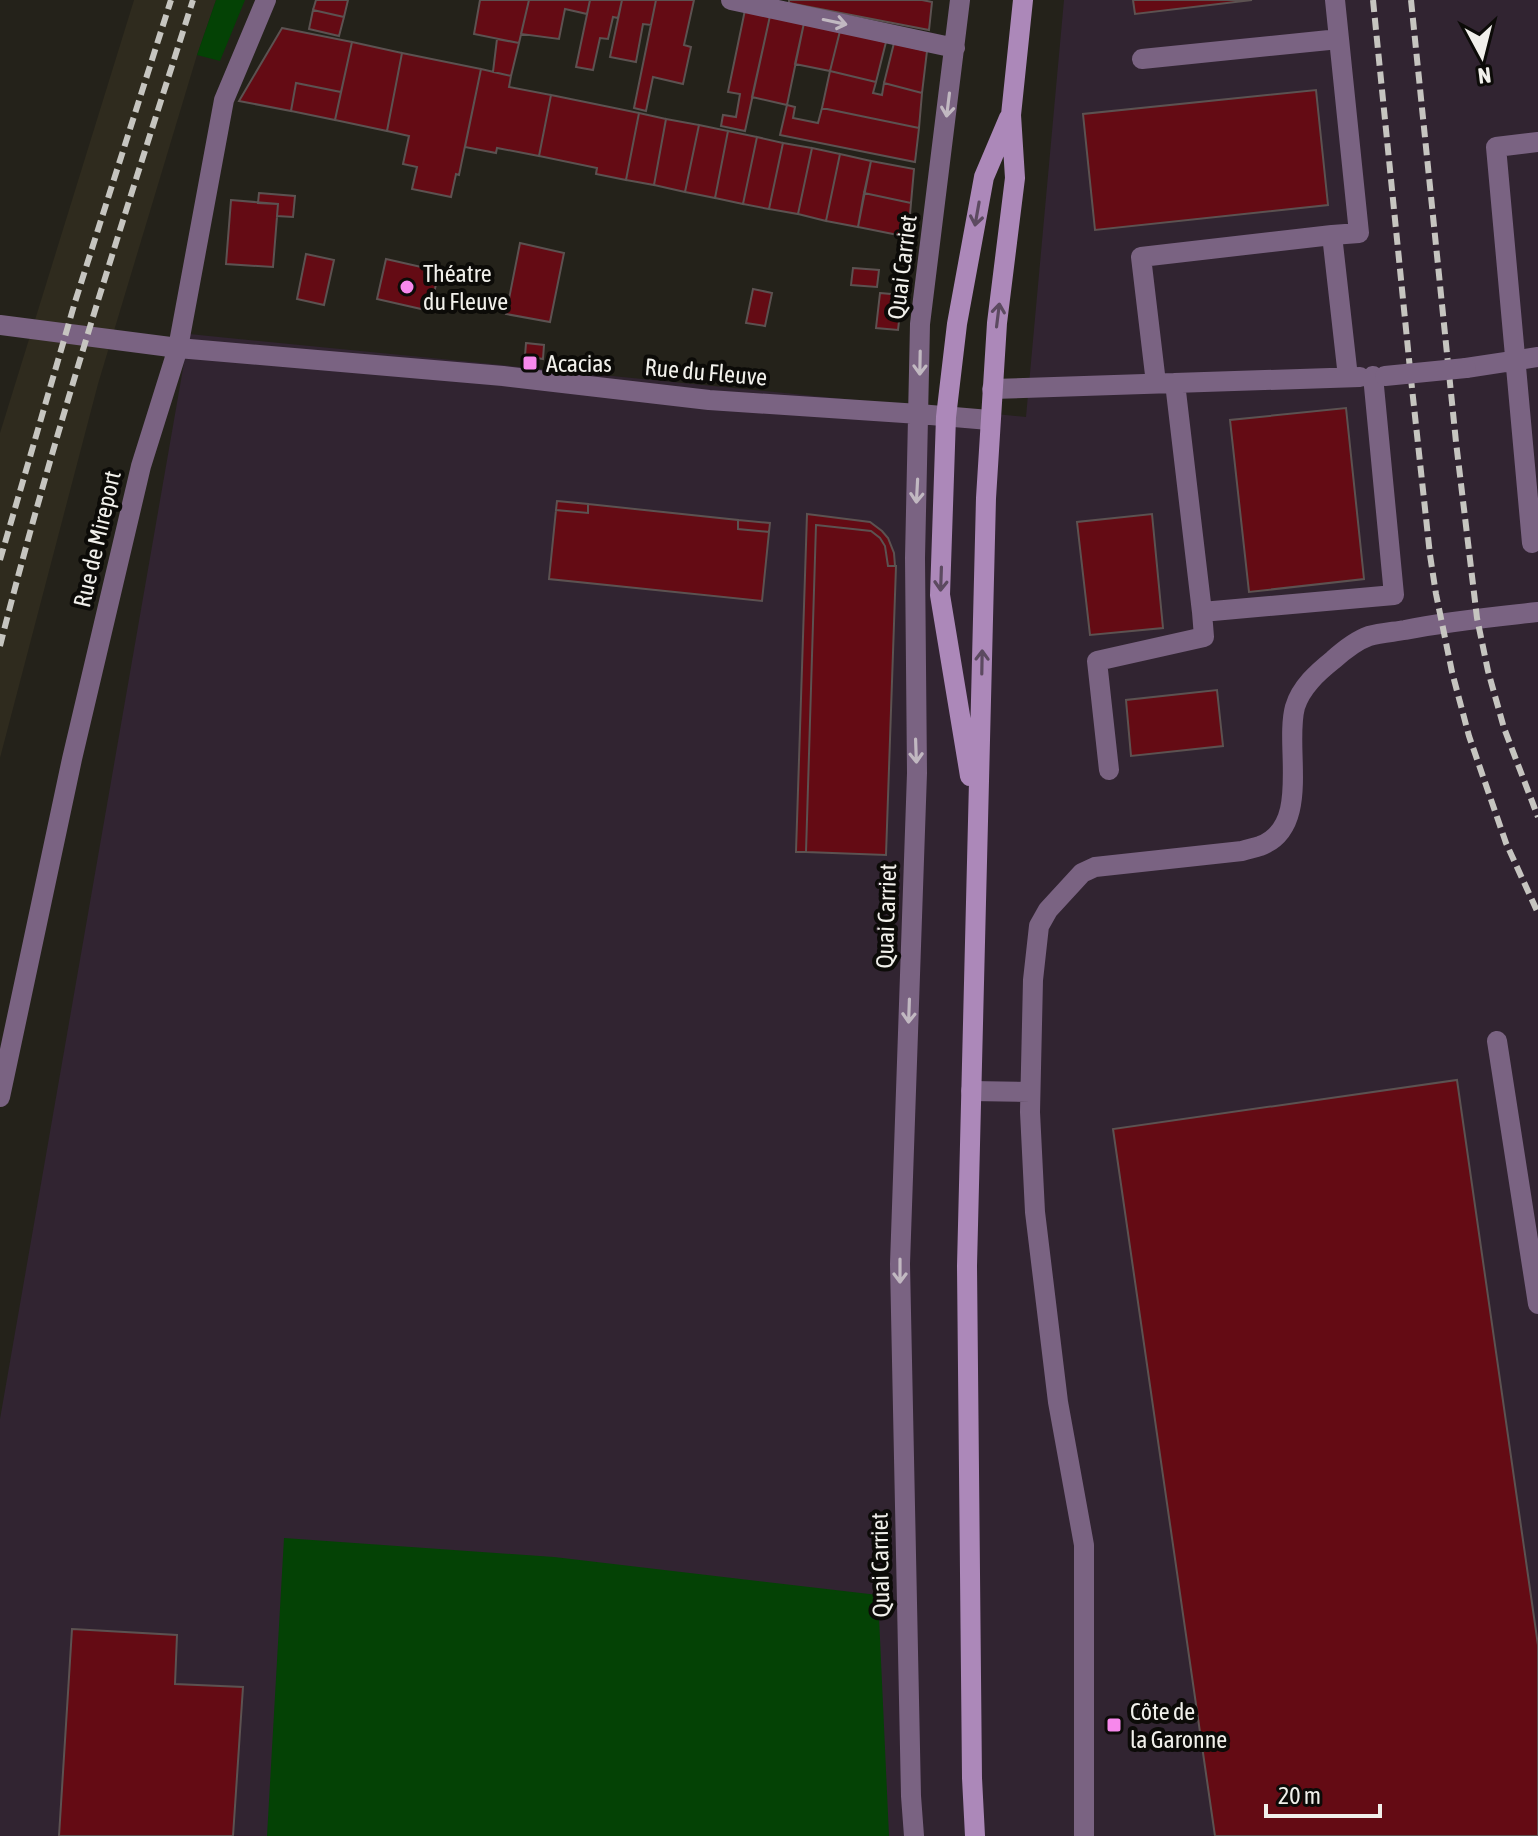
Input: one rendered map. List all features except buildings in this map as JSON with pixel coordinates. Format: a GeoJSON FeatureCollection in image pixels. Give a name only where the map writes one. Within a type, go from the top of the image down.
{"type":"FeatureCollection","features":[{"type":"Feature","properties":{"kind":"main road"},"geometry":{"type":"LineString","coordinates":[[975,1836],[967,1266],[977,823],[989,420],[997,323],[1015,178],[1011,115],[1023,0]]}},
{"type":"Feature","properties":{"kind":"main road"},"geometry":{"type":"LineString","coordinates":[[977,823],[940,595],[946,417],[957,324],[984,177],[1011,115]]}},
{"type":"Feature","properties":{"kind":"street","name":"Rue de Mireport"},"geometry":{"type":"LineString","coordinates":[[0,1097],[72,759],[137,483],[178,348],[224,100],[266,0]]}},
{"type":"Feature","properties":{"kind":"street"},"geometry":{"type":"LineString","coordinates":[[731,0],[955,48]]}},
{"type":"Feature","properties":{"kind":"street","name":"Quai Carriet"},"geometry":{"type":"LineString","coordinates":[[914,1836],[900,1264],[917,773],[915,558],[920,324],[960,0]]}},
{"type":"Feature","properties":{"kind":"street"},"geometry":{"type":"LineString","coordinates":[[1109,770],[1097,661],[1204,637],[1165,383],[1141,257],[1359,233],[1335,0]]}},
{"type":"Feature","properties":{"kind":"street"},"geometry":{"type":"LineString","coordinates":[[1142,59],[1339,39]]}},
{"type":"Feature","properties":{"kind":"street"},"geometry":{"type":"LineString","coordinates":[[1532,543],[1496,147],[1538,142]]}},
{"type":"Feature","properties":{"kind":"street"},"geometry":{"type":"LineString","coordinates":[[1332,235],[1348,377]]}},
{"type":"Feature","properties":{"kind":"street","name":"Rue du Fleuve"},"geometry":{"type":"LineString","coordinates":[[0,325],[178,348],[503,376],[709,400],[989,420]]}},
{"type":"Feature","properties":{"kind":"street"},"geometry":{"type":"LineString","coordinates":[[992,389],[1379,376],[1538,357]]}},
{"type":"Feature","properties":{"kind":"street"},"geometry":{"type":"LineString","coordinates":[[1202,612],[1394,595],[1379,376]]}},
{"type":"Feature","properties":{"kind":"street"},"geometry":{"type":"LineString","coordinates":[[1084,1836],[1084,1545],[1058,1402],[1035,1212],[1030,1092],[1033,980],[1039,926],[1048,910],[1082,873],[1095,867],[1242,851],[1262,846],[1277,835],[1292,802],[1295,707],[1301,691],[1346,649],[1368,637],[1461,620],[1538,612]]}},
{"type":"Feature","properties":{"kind":"street"},"geometry":{"type":"LineString","coordinates":[[1497,1041],[1538,1304]]}},
{"type":"Feature","properties":{"kind":"street"},"geometry":{"type":"LineString","coordinates":[[971,1091],[1030,1092]]}},
{"type":"Feature","properties":{"kind":"shaded area"},"geometry":{"type":"Polygon","coordinates":[[[134,0],[216,0],[98,384],[0,758],[0,433],[134,0]]]}},
{"type":"Feature","properties":{"kind":"shaded area"},"geometry":{"type":"Polygon","coordinates":[[[1064,0],[1538,0],[1538,1836],[0,1836],[0,1419],[189,334],[1026,417],[1064,0]]]}},
{"type":"Feature","properties":{"kind":"green space"},"geometry":{"type":"Polygon","coordinates":[[[216,0],[245,0],[220,61],[197,55],[216,0]]]}},
{"type":"Feature","properties":{"kind":"green space"},"geometry":{"type":"Polygon","coordinates":[[[284,1538],[554,1557],[878,1595],[889,1836],[267,1836],[284,1538]]]}},
{"type":"Feature","properties":{"kind":"railway"},"geometry":{"type":"LineString","coordinates":[[0,560],[75,302],[171,0]]}},
{"type":"Feature","properties":{"kind":"railway"},"geometry":{"type":"LineString","coordinates":[[0,646],[67,402],[193,0]]}},
{"type":"Feature","properties":{"kind":"railway"},"geometry":{"type":"LineString","coordinates":[[1373,0],[1436,594],[1469,736],[1506,843],[1538,913]]}},
{"type":"Feature","properties":{"kind":"railway"},"geometry":{"type":"LineString","coordinates":[[1411,0],[1477,618],[1504,728],[1538,817]]}},
{"type":"Feature","properties":{"kind":"place","name":"Théatre du Fleuve"},"geometry":{"type":"Point","coordinates":[407,287]}},
{"type":"Feature","properties":{"kind":"place","name":"Acacias"},"geometry":{"type":"Point","coordinates":[530,363]}},
{"type":"Feature","properties":{"kind":"place","name":"Côte de la Garonne"},"geometry":{"type":"Point","coordinates":[1114,1725]}}]}
